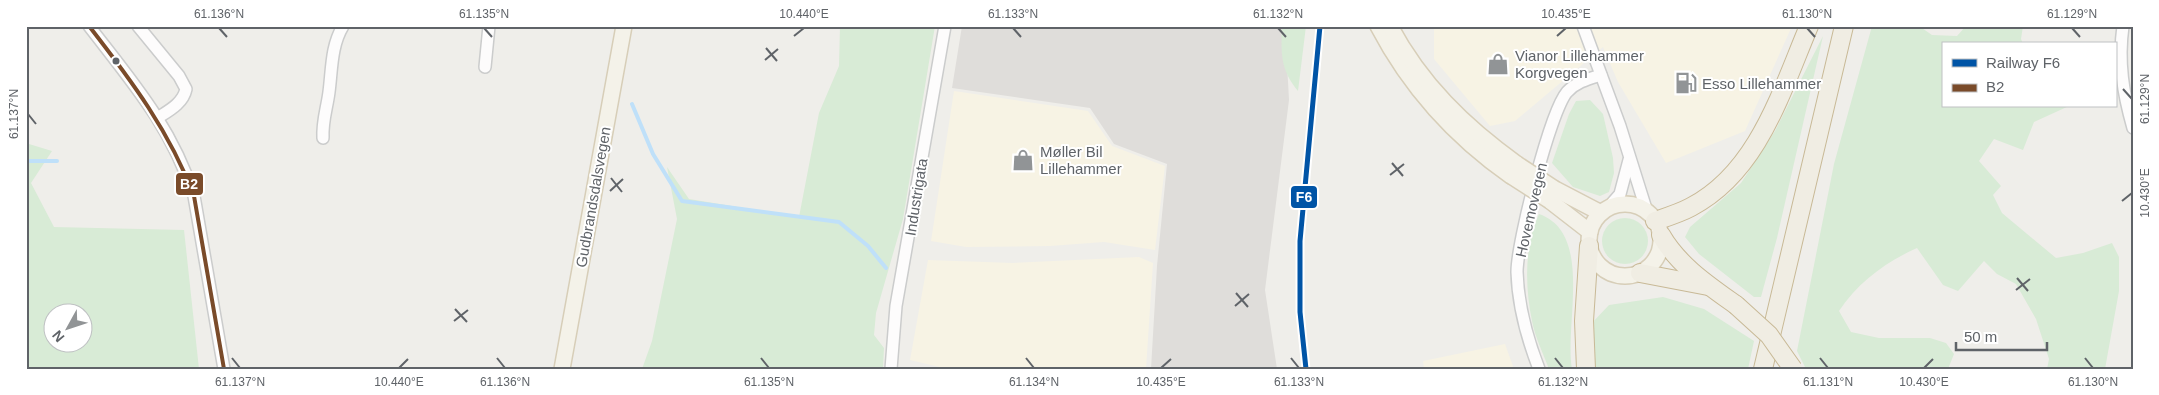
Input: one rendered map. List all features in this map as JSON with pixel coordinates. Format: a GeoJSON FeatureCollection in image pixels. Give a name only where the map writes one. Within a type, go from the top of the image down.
{"type":"FeatureCollection","features":[{"type":"Feature","properties":{"kind":"highway"},"geometry":{"type":"LineString","coordinates":[[1793,369],[1769,335],[1736,305],[1680,261],[1670,250],[1654,222],[1691,207],[1710,196],[1742,164],[1756,144],[1775,106],[1809,26]]}},
{"type":"Feature","properties":{"kind":"highway"},"geometry":{"type":"LineString","coordinates":[[1766,364],[1844,26]]}},
{"type":"Feature","properties":{"kind":"highway"},"geometry":{"type":"LineString","coordinates":[[1586,369],[1584,321],[1590,239]]}},
{"type":"Feature","properties":{"kind":"highway"},"geometry":{"type":"LineString","coordinates":[[1640,273],[1711,287]]}},
{"type":"Feature","properties":{"kind":"main road","name":"Gudbrandsdalsvegen"},"geometry":{"type":"LineString","coordinates":[[562,369],[624,26]]}},
{"type":"Feature","properties":{"kind":"main road"},"geometry":{"type":"LineString","coordinates":[[1378,26],[1401,66],[1430,104],[1456,131],[1552,195],[1590,239],[1595,260],[1605,270],[1626,276],[1640,273],[1651,265],[1658,254],[1654,222],[1627,204],[1603,211],[1595,220],[1590,239]]}},
{"type":"Feature","properties":{"kind":"main road"},"geometry":{"type":"LineString","coordinates":[[1390,26],[1418,72],[1438,96],[1514,170]]}},
{"type":"Feature","properties":{"kind":"main road"},"geometry":{"type":"LineString","coordinates":[[1552,195],[1603,211]]}},
{"type":"Feature","properties":{"kind":"street"},"geometry":{"type":"LineString","coordinates":[[89,26],[159,117],[178,152],[194,196],[224,369]]}},
{"type":"Feature","properties":{"kind":"street"},"geometry":{"type":"LineString","coordinates":[[138,26],[179,76],[186,89],[179,103],[159,117]]}},
{"type":"Feature","properties":{"kind":"street"},"geometry":{"type":"LineString","coordinates":[[323,138],[322,120],[329,94],[332,52],[343,26]]}},
{"type":"Feature","properties":{"kind":"street"},"geometry":{"type":"LineString","coordinates":[[485,67],[489,26]]}},
{"type":"Feature","properties":{"kind":"street","name":"Industrigata"},"geometry":{"type":"LineString","coordinates":[[891,369],[896,306],[944,26]]}},
{"type":"Feature","properties":{"kind":"street"},"geometry":{"type":"LineString","coordinates":[[1583,26],[1629,160],[1654,222]]}},
{"type":"Feature","properties":{"kind":"street"},"geometry":{"type":"LineString","coordinates":[[2123,26],[2120,49],[2122,88],[2133,128]]}},
{"type":"Feature","properties":{"kind":"street","name":"Hovemovegen"},"geometry":{"type":"LineString","coordinates":[[1539,369],[1521,312],[1517,270],[1520,244],[1535,183],[1562,101],[1576,84],[1601,75]]}},
{"type":"Feature","properties":{"kind":"street"},"geometry":{"type":"LineString","coordinates":[[1603,211],[1620,194],[1629,160]]}},
{"type":"Feature","properties":{"kind":"shaded area"},"geometry":{"type":"Polygon","coordinates":[[[962,26],[1285,26],[1289,100],[1265,290],[1277,369],[1151,369],[1157,266],[1167,164],[1114,144],[1090,108],[952,88],[962,26]]]}},
{"type":"Feature","properties":{"kind":"shaded area"},"geometry":{"type":"Polygon","coordinates":[[[1434,26],[1792,26],[1745,131],[1666,163],[1618,82],[1603,47],[1515,121],[1490,126],[1434,59],[1434,26]]]}},
{"type":"Feature","properties":{"kind":"shaded area"},"geometry":{"type":"Polygon","coordinates":[[[954,91],[1088,111],[1112,146],[1165,166],[1155,250],[1104,242],[1050,246],[966,247],[931,241],[954,91]]]}},
{"type":"Feature","properties":{"kind":"shaded area"},"geometry":{"type":"Polygon","coordinates":[[[1139,257],[1153,263],[1146,369],[948,369],[910,360],[928,260],[1013,263],[1139,257]]]}},
{"type":"Feature","properties":{"kind":"shaded area"},"geometry":{"type":"Polygon","coordinates":[[[1505,344],[1514,369],[1424,369],[1423,361],[1505,344]]]}},
{"type":"Feature","properties":{"kind":"green space"},"geometry":{"type":"Polygon","coordinates":[[[840,26],[935,26],[903,219],[876,313],[874,335],[884,348],[883,369],[642,369],[652,341],[677,219],[667,167],[689,199],[799,217],[819,113],[839,66],[840,26]]]}},
{"type":"Feature","properties":{"kind":"green space"},"geometry":{"type":"Polygon","coordinates":[[[1282,26],[1306,26],[1298,91],[1288,76],[1283,61],[1282,26]]]}},
{"type":"Feature","properties":{"kind":"green space"},"geometry":{"type":"Polygon","coordinates":[[[1872,26],[1919,26],[1932,35],[1957,36],[1966,26],[2023,26],[2022,42],[1942,42],[1942,108],[2065,108],[2034,122],[2023,150],[1994,139],[1979,161],[2001,186],[1993,195],[2002,213],[2056,258],[2083,253],[2112,243],[2119,257],[2119,291],[2105,369],[2047,369],[2049,359],[2036,319],[2016,284],[1997,274],[1984,261],[1958,291],[1943,285],[1917,248],[1884,266],[1864,282],[1839,311],[1851,332],[1879,338],[1930,338],[1946,343],[1954,354],[1948,369],[1806,369],[1797,351],[1834,164],[1872,26]]]}},
{"type":"Feature","properties":{"kind":"green space"},"geometry":{"type":"Polygon","coordinates":[[[1823,36],[1777,238],[1761,297],[1754,297],[1699,254],[1685,237],[1690,227],[1741,183],[1775,131],[1823,36]]]}},
{"type":"Feature","properties":{"kind":"green space"},"geometry":{"type":"Polygon","coordinates":[[[1590,100],[1603,114],[1613,158],[1614,173],[1609,192],[1600,196],[1573,187],[1552,163],[1569,114],[1576,101],[1590,100]]]}},
{"type":"Feature","properties":{"kind":"green space"},"geometry":{"type":"Polygon","coordinates":[[[29,144],[52,151],[31,183],[54,227],[184,230],[199,369],[26,369],[26,145],[29,144]]]}},
{"type":"Feature","properties":{"kind":"green space"},"geometry":{"type":"Polygon","coordinates":[[[1539,214],[1556,224],[1566,240],[1572,260],[1572,369],[1549,369],[1532,321],[1527,267],[1531,239],[1539,214]]]}},
{"type":"Feature","properties":{"kind":"green space"},"geometry":{"type":"Polygon","coordinates":[[[1630,218],[1642,224],[1647,232],[1647,250],[1642,258],[1634,263],[1620,264],[1608,258],[1603,250],[1602,236],[1608,224],[1616,219],[1630,218]]]}},
{"type":"Feature","properties":{"kind":"green space"},"geometry":{"type":"Polygon","coordinates":[[[1663,297],[1704,309],[1754,341],[1748,369],[1595,369],[1592,323],[1609,305],[1663,297]]]}},
{"type":"Feature","properties":{"kind":"waterway"},"geometry":{"type":"LineString","coordinates":[[632,104],[653,154],[682,201],[839,222],[868,246],[886,268]]}},
{"type":"Feature","properties":{"kind":"waterway"},"geometry":{"type":"LineString","coordinates":[[26,161],[57,161]]}},
{"type":"Feature","properties":{"kind":"rail line","name":"F6"},"geometry":{"type":"LineString","coordinates":[[1306,369],[1300,312],[1300,241],[1320,26]]}},
{"type":"Feature","properties":{"kind":"transit line","name":"B2"},"geometry":{"type":"LineString","coordinates":[[89,26],[120,66],[161,128],[194,196],[224,369]]}},
{"type":"Feature","properties":{"kind":"place","name":"Vianor Lillehammer Korgvegen"},"geometry":{"type":"Point","coordinates":[1498,64]}},
{"type":"Feature","properties":{"kind":"place","name":"Esso Lillehammer"},"geometry":{"type":"Point","coordinates":[1686,83]}},
{"type":"Feature","properties":{"kind":"place","name":"Møller Bil Lillehammer"},"geometry":{"type":"Point","coordinates":[1023,160]}}]}
